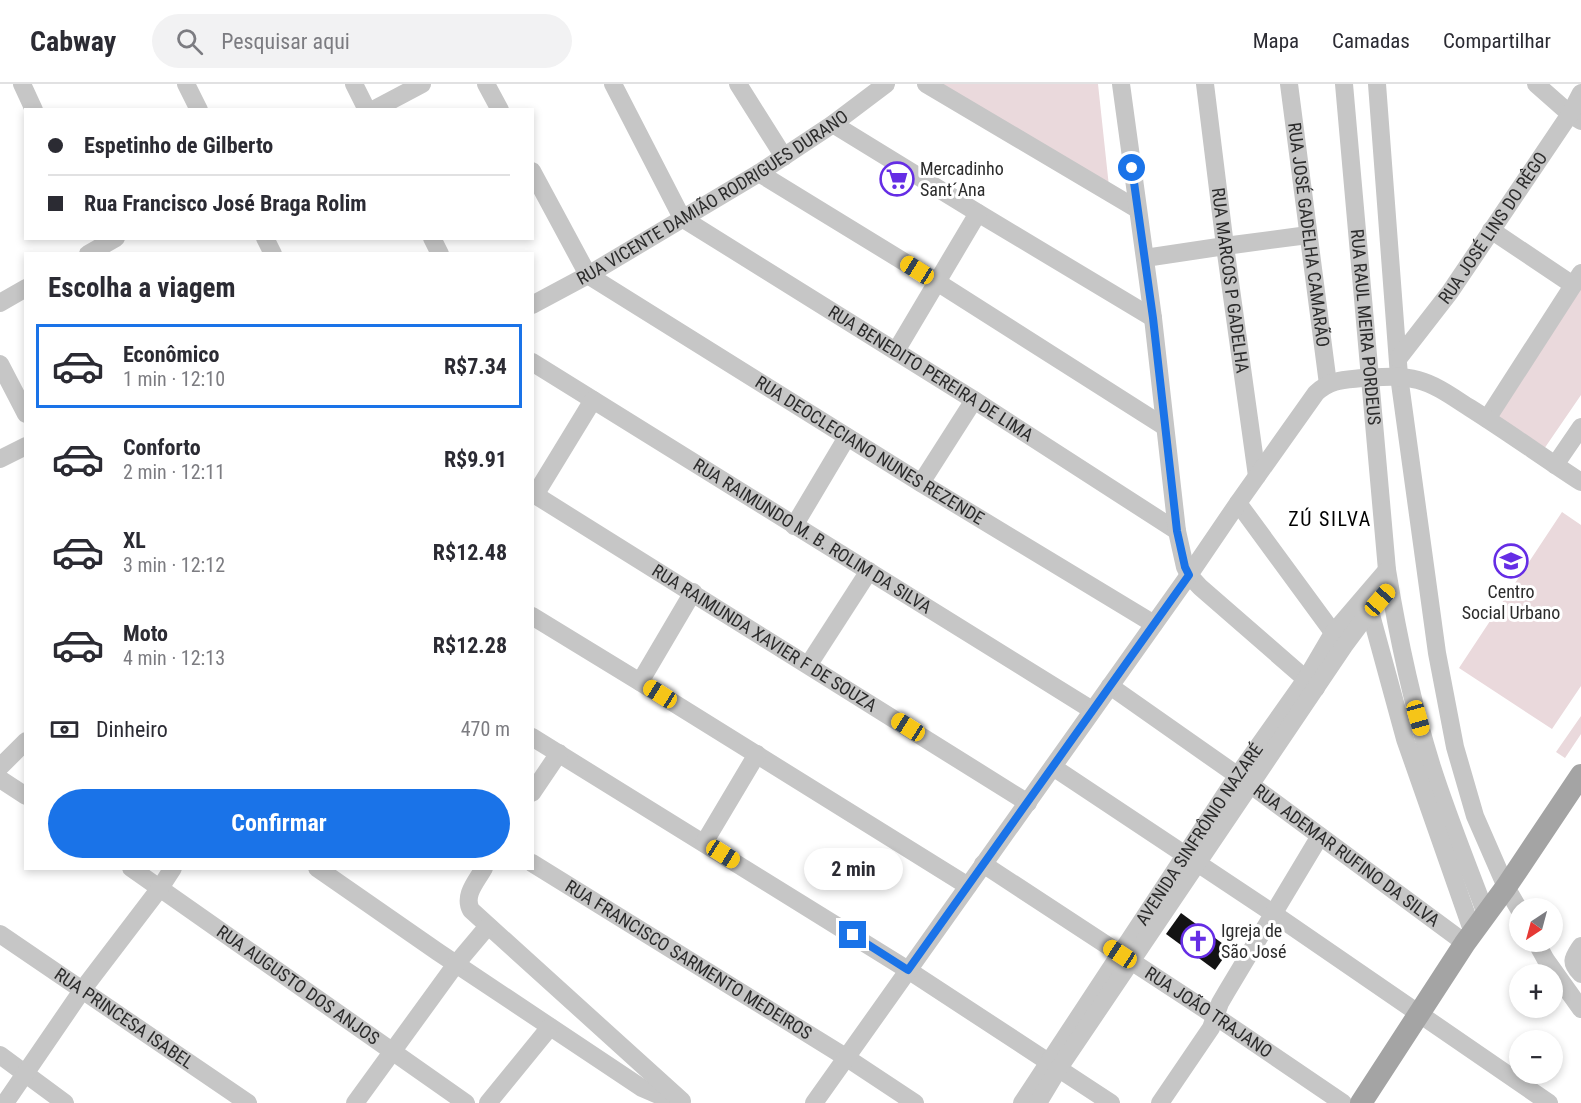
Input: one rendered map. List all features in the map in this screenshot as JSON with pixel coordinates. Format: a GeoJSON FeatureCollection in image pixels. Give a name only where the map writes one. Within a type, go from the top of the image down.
{"type":"FeatureCollection","features":[{"type":"Feature","properties":{"kind":"main road"},"geometry":{"type":"LineString","coordinates":[[1361,1103],[1418,1014],[1581,775]]}},
{"type":"Feature","properties":{"kind":"street"},"geometry":{"type":"LineString","coordinates":[[22,84],[33,108]]}},
{"type":"Feature","properties":{"kind":"street"},"geometry":{"type":"LineString","coordinates":[[186,84],[198,108]]}},
{"type":"Feature","properties":{"kind":"street"},"geometry":{"type":"LineString","coordinates":[[354,84],[366,108]]}},
{"type":"Feature","properties":{"kind":"street"},"geometry":{"type":"LineString","coordinates":[[377,108],[422,84]]}},
{"type":"Feature","properties":{"kind":"street"},"geometry":{"type":"LineString","coordinates":[[486,84],[499,108]]}},
{"type":"Feature","properties":{"kind":"street"},"geometry":{"type":"LineString","coordinates":[[613,84],[682,218]]}},
{"type":"Feature","properties":{"kind":"street"},"geometry":{"type":"LineString","coordinates":[[738,84],[784,157]]}},
{"type":"Feature","properties":{"kind":"street"},"geometry":{"type":"LineString","coordinates":[[926,84],[1137,209]]}},
{"type":"Feature","properties":{"kind":"street"},"geometry":{"type":"LineString","coordinates":[[1122,84],[1153,318],[1177,531],[1185,567],[1200,587],[1311,684]]}},
{"type":"Feature","properties":{"kind":"street","name":"RUA MARCOS P GADELHA"},"geometry":{"type":"LineString","coordinates":[[1205,84],[1257,476]]}},
{"type":"Feature","properties":{"kind":"street","name":"RUA JOSÉ GADELHA CAMARÃO"},"geometry":{"type":"LineString","coordinates":[[1289,84],[1328,384]]}},
{"type":"Feature","properties":{"kind":"street","name":"RUA RAUL MEIRA PORDEUS"},"geometry":{"type":"LineString","coordinates":[[1344,84],[1390,589],[1403,662],[1446,810],[1489,910]]}},
{"type":"Feature","properties":{"kind":"street"},"geometry":{"type":"LineString","coordinates":[[1377,84],[1398,368],[1437,653],[1455,747],[1475,816],[1513,898]]}},
{"type":"Feature","properties":{"kind":"street"},"geometry":{"type":"LineString","coordinates":[[1536,84],[1575,118]]}},
{"type":"Feature","properties":{"kind":"street","name":"RUA VICENTE DAMIÃO RODRIGUES DURANO"},"geometry":{"type":"LineString","coordinates":[[534,304],[588,275],[759,173],[833,124],[877,87]]}},
{"type":"Feature","properties":{"kind":"street","name":"RUA JOSÉ LINS DO RÊGO"},"geometry":{"type":"LineString","coordinates":[[1398,368],[1491,230],[1575,118],[1581,93]]}},
{"type":"Feature","properties":{"kind":"street"},"geometry":{"type":"LineString","coordinates":[[833,124],[1153,318]]}},
{"type":"Feature","properties":{"kind":"street"},"geometry":{"type":"LineString","coordinates":[[759,173],[937,282],[1165,428]]}},
{"type":"Feature","properties":{"kind":"street"},"geometry":{"type":"LineString","coordinates":[[534,175],[588,275]]}},
{"type":"Feature","properties":{"kind":"street"},"geometry":{"type":"LineString","coordinates":[[896,351],[978,213]]}},
{"type":"Feature","properties":{"kind":"street","name":"RUA BENEDITO PEREIRA DE LIMA"},"geometry":{"type":"LineString","coordinates":[[682,218],[974,400],[1177,531]]}},
{"type":"Feature","properties":{"kind":"street"},"geometry":{"type":"LineString","coordinates":[[1487,419],[1577,279],[1491,230]]}},
{"type":"Feature","properties":{"kind":"street"},"geometry":{"type":"LineString","coordinates":[[1145,258],[1308,235]]}},
{"type":"Feature","properties":{"kind":"street","name":"RUA DEOCLECIANO NUNES REZENDE"},"geometry":{"type":"LineString","coordinates":[[588,275],[921,483],[1154,624]]}},
{"type":"Feature","properties":{"kind":"street"},"geometry":{"type":"LineString","coordinates":[[0,303],[24,289]]}},
{"type":"Feature","properties":{"kind":"street"},"geometry":{"type":"LineString","coordinates":[[0,364],[24,410]]}},
{"type":"Feature","properties":{"kind":"street","name":"RUA RAIMUNDO M. B. ROLIM DA SILVA"},"geometry":{"type":"LineString","coordinates":[[534,364],[1092,710]]}},
{"type":"Feature","properties":{"kind":"street"},"geometry":{"type":"LineString","coordinates":[[814,1103],[1316,393],[1328,384],[1342,380],[1371,378],[1398,368]]}},
{"type":"Feature","properties":{"kind":"street"},"geometry":{"type":"LineString","coordinates":[[1398,368],[1434,386],[1487,419],[1581,482]]}},
{"type":"Feature","properties":{"kind":"street"},"geometry":{"type":"LineString","coordinates":[[534,494],[593,400]]}},
{"type":"Feature","properties":{"kind":"street"},"geometry":{"type":"LineString","coordinates":[[921,483],[974,400]]}},
{"type":"Feature","properties":{"kind":"street"},"geometry":{"type":"LineString","coordinates":[[1555,465],[1581,427]]}},
{"type":"Feature","properties":{"kind":"street"},"geometry":{"type":"LineString","coordinates":[[794,526],[847,437]]}},
{"type":"Feature","properties":{"kind":"street"},"geometry":{"type":"LineString","coordinates":[[0,459],[24,447]]}},
{"type":"Feature","properties":{"kind":"street","name":"RUA RAIMUNDA XAVIER F DE SOUZA"},"geometry":{"type":"LineString","coordinates":[[534,494],[1028,803]]}},
{"type":"Feature","properties":{"kind":"street"},"geometry":{"type":"LineString","coordinates":[[1238,503],[1339,640]]}},
{"type":"Feature","properties":{"kind":"street","name":"AVENIDA SINFRÔNIO NAZARÉ"},"geometry":{"type":"LineString","coordinates":[[1022,1103],[1054,1065],[1387,570]]}},
{"type":"Feature","properties":{"kind":"street"},"geometry":{"type":"LineString","coordinates":[[808,664],[869,571]]}},
{"type":"Feature","properties":{"kind":"street","name":"AVENIDA SINFRÔNIO NAZARÉ"},"geometry":{"type":"LineString","coordinates":[[1366,604],[1390,589]]}},
{"type":"Feature","properties":{"kind":"street"},"geometry":{"type":"LineString","coordinates":[[640,682],[693,592]]}},
{"type":"Feature","properties":{"kind":"street"},"geometry":{"type":"LineString","coordinates":[[1366,604],[1405,739],[1469,938]]}},
{"type":"Feature","properties":{"kind":"street"},"geometry":{"type":"LineString","coordinates":[[534,617],[968,886]]}},
{"type":"Feature","properties":{"kind":"street","name":"RUA ADEMAR RUFINO DA SILVA"},"geometry":{"type":"LineString","coordinates":[[1110,686],[1245,780],[1320,836],[1469,938]]}},
{"type":"Feature","properties":{"kind":"street"},"geometry":{"type":"LineString","coordinates":[[534,738],[908,970],[1111,1103]]}},
{"type":"Feature","properties":{"kind":"street"},"geometry":{"type":"LineString","coordinates":[[0,767],[24,743]]}},
{"type":"Feature","properties":{"kind":"street"},"geometry":{"type":"LineString","coordinates":[[534,790],[559,753]]}},
{"type":"Feature","properties":{"kind":"street"},"geometry":{"type":"LineString","coordinates":[[704,843],[757,754]]}},
{"type":"Feature","properties":{"kind":"street"},"geometry":{"type":"LineString","coordinates":[[1053,767],[1274,914],[1549,1103]]}},
{"type":"Feature","properties":{"kind":"street"},"geometry":{"type":"LineString","coordinates":[[0,779],[24,795]]}},
{"type":"Feature","properties":{"kind":"street"},"geometry":{"type":"LineString","coordinates":[[1160,1103],[1211,1028],[1227,991],[1320,836]]}},
{"type":"Feature","properties":{"kind":"street","name":"RUA FRANCISCO SARMENTO MEDEIROS"},"geometry":{"type":"LineString","coordinates":[[534,864],[847,1058],[915,1103]]}},
{"type":"Feature","properties":{"kind":"street","name":"RUA JOÃO TRAJANO"},"geometry":{"type":"LineString","coordinates":[[983,864],[1343,1103]]}},
{"type":"Feature","properties":{"kind":"street","name":"RUA AUGUSTO DOS ANJOS"},"geometry":{"type":"LineString","coordinates":[[134,870],[466,1103]]}},
{"type":"Feature","properties":{"kind":"street"},"geometry":{"type":"LineString","coordinates":[[4,1103],[83,989],[172,870]]}},
{"type":"Feature","properties":{"kind":"street"},"geometry":{"type":"LineString","coordinates":[[323,870],[341,876],[456,964],[642,1088],[677,1103]]}},
{"type":"Feature","properties":{"kind":"street"},"geometry":{"type":"LineString","coordinates":[[483,870],[468,900],[471,910],[685,1103]]}},
{"type":"Feature","properties":{"kind":"street"},"geometry":{"type":"LineString","coordinates":[[355,1103],[456,964],[488,926]]}},
{"type":"Feature","properties":{"kind":"street","name":"RUA PRINCESA ISABEL"},"geometry":{"type":"LineString","coordinates":[[0,933],[248,1103]]}},
{"type":"Feature","properties":{"kind":"street"},"geometry":{"type":"LineString","coordinates":[[1542,952],[1581,1009]]}},
{"type":"Feature","properties":{"kind":"street"},"geometry":{"type":"LineString","coordinates":[[488,1103],[550,1027]]}},
{"type":"Feature","properties":{"kind":"street"},"geometry":{"type":"LineString","coordinates":[[0,1055],[65,1103]]}},
{"type":"Feature","properties":{"kind":"street","name":"AVENIDA SINFRÔNIO NAZARÉ"},"geometry":{"type":"LineString","coordinates":[[1038,1103],[1054,1065]]}},
{"type":"Feature","properties":{"kind":"street"},"geometry":{"type":"LineString","coordinates":[[631,1103],[642,1088]]}},
{"type":"Feature","properties":{"kind":"shaded area"},"geometry":{"type":"Polygon","coordinates":[[[926,84],[1098,84],[1110,196],[926,84]]]}},
{"type":"Feature","properties":{"kind":"shaded area"},"geometry":{"type":"Polygon","coordinates":[[[1581,289],[1581,395],[1544,449],[1488,411],[1581,289]]]}},
{"type":"Feature","properties":{"kind":"shaded area"},"geometry":{"type":"Polygon","coordinates":[[[1562,512],[1581,525],[1581,686],[1552,729],[1459,668],[1562,512]]]}},
{"type":"Feature","properties":{"kind":"shaded area"},"geometry":{"type":"Polygon","coordinates":[[[1581,716],[1581,734],[1565,758],[1556,752],[1581,716]]]}},
{"type":"Feature","properties":{"kind":"building","name":"Igreja de São José"},"geometry":{"type":"Polygon","coordinates":[[[1181,913],[1230,949],[1215,970],[1166,934],[1181,913]]]}},
{"type":"Feature","properties":{"kind":"place","name":"Mercadinho Sant´Ana"},"geometry":{"type":"Point","coordinates":[897,179]}},
{"type":"Feature","properties":{"kind":"place","name":"Centro Social Urbano"},"geometry":{"type":"Point","coordinates":[1511,561]}},
{"type":"Feature","properties":{"kind":"place","name":"Igreja de São José"},"geometry":{"type":"Point","coordinates":[1198,941]}},
{"type":"Feature","properties":{"kind":"district","name":"ZÚ SILVA"},"geometry":{"type":"Point","coordinates":[1330,519]}},
{"type":"Feature","properties":{"kind":"route"},"geometry":{"type":"LineString","coordinates":[[853,935],[908,970],[1189,575],[1177,531],[1153,318],[1132,168]]}}]}
